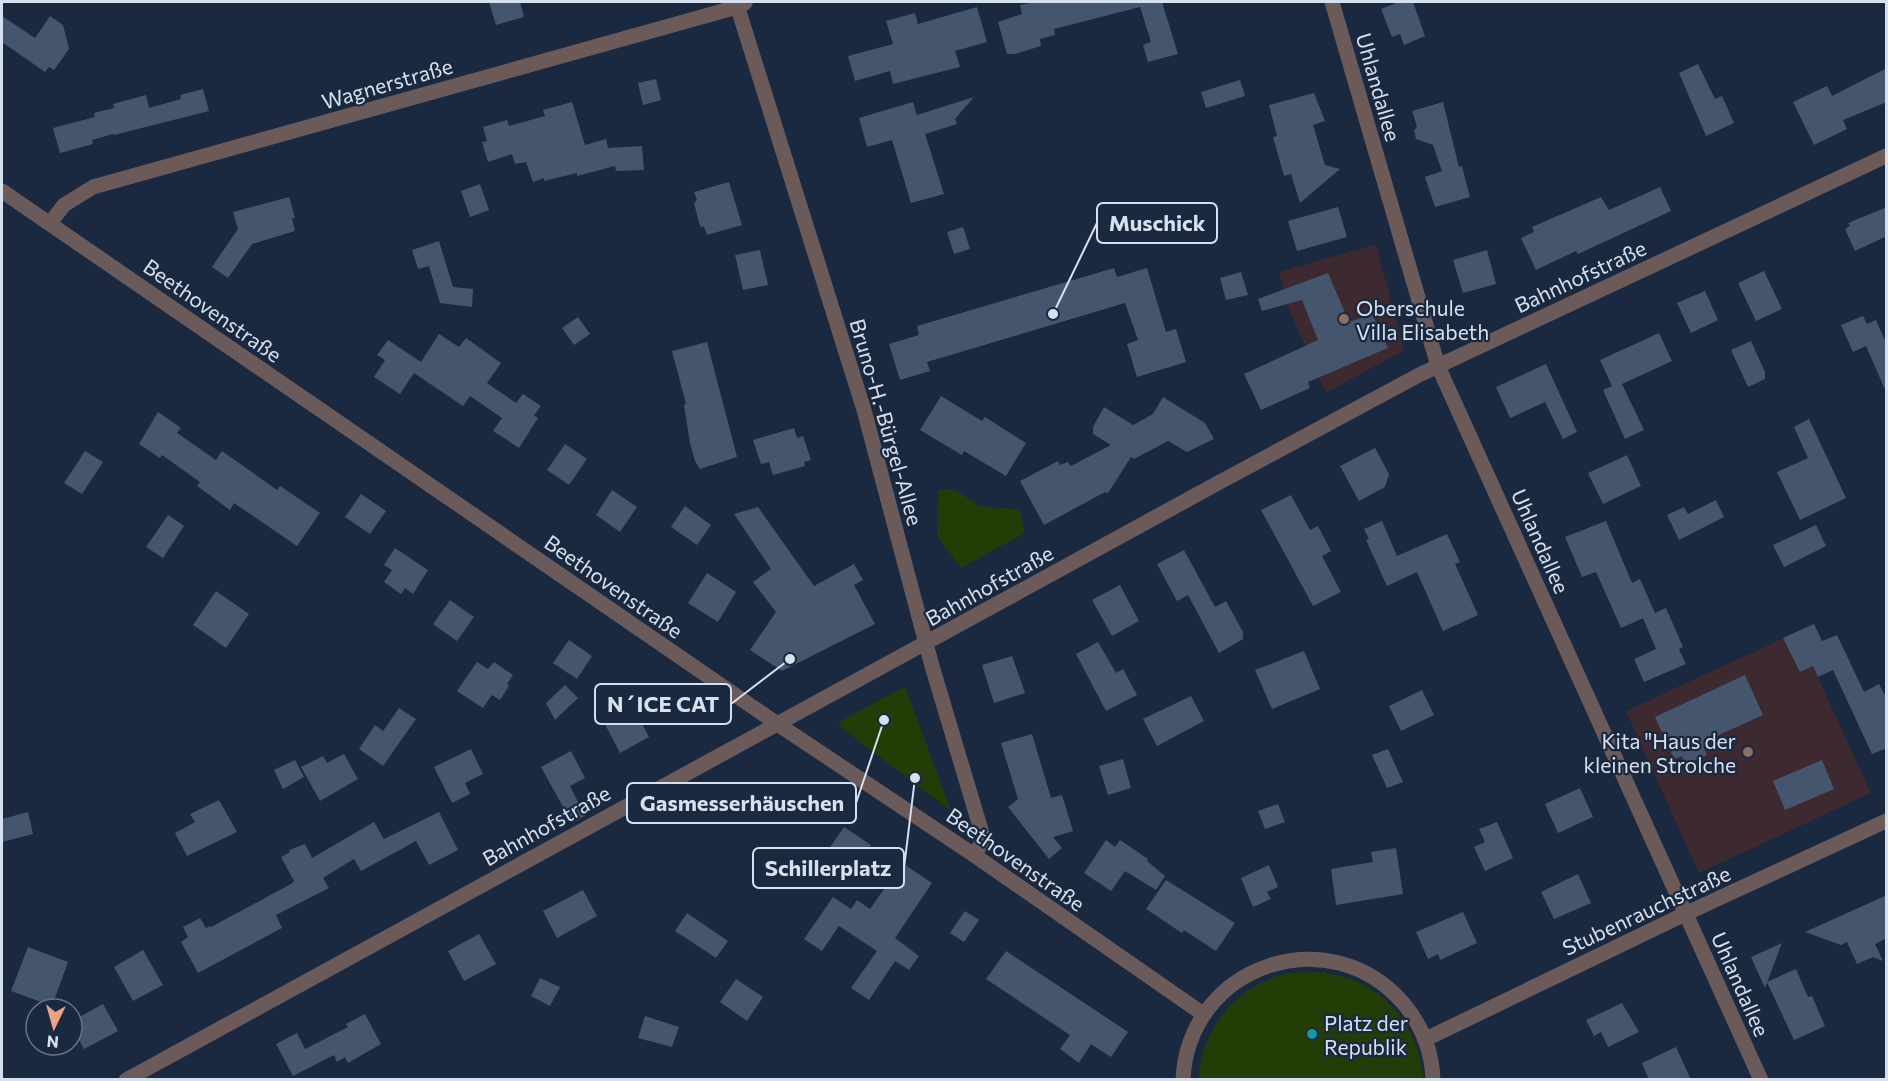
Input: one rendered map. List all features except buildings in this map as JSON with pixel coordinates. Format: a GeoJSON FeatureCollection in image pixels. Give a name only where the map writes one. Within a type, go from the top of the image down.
{"type":"FeatureCollection","features":[{"type":"Feature","properties":{"kind":"street","name":"Uhlandallee"},"geometry":{"type":"LineString","coordinates":[[1332,2],[1438,366],[1761,1080]]}},
{"type":"Feature","properties":{"kind":"street","name":"Wagnerstraße"},"geometry":{"type":"LineString","coordinates":[[50,223],[64,205],[93,187],[740,3]]}},
{"type":"Feature","properties":{"kind":"street","name":"Bruno-H.-Bürgel-Allee"},"geometry":{"type":"LineString","coordinates":[[740,3],[864,410],[927,643],[984,840],[974,855]]}},
{"type":"Feature","properties":{"kind":"street","name":"Bahnhofstraße"},"geometry":{"type":"LineString","coordinates":[[126,1080],[776,723],[1438,366],[1887,156]]}},
{"type":"Feature","properties":{"kind":"street","name":"Beethovenstraße"},"geometry":{"type":"LineString","coordinates":[[2,191],[1203,1014]]}},
{"type":"Feature","properties":{"kind":"street","name":"Stubenrauchstraße"},"geometry":{"type":"LineString","coordinates":[[1426,1039],[1687,913],[1887,821]]}},
{"type":"Feature","properties":{"kind":"street"},"geometry":{"type":"LineString","coordinates":[[1183,1080],[1183,1065],[1190,1038],[1203,1014],[1223,991],[1248,973],[1277,962],[1308,958],[1327,960],[1362,971],[1392,990],[1414,1017],[1426,1039],[1433,1065],[1433,1080]]}},
{"type":"Feature","properties":{"kind":"shaded area","name":"Oberschule Villa Elisabeth"},"geometry":{"type":"Polygon","coordinates":[[[1376,244],[1404,350],[1326,393],[1287,305],[1279,272],[1376,244]]]}},
{"type":"Feature","properties":{"kind":"shaded area","name":"Kita \"Haus der kleinen Strolche"},"geometry":{"type":"Polygon","coordinates":[[[1797,632],[1871,793],[1699,873],[1626,711],[1797,632]]]}},
{"type":"Feature","properties":{"kind":"green space"},"geometry":{"type":"Polygon","coordinates":[[[954,489],[978,505],[1020,510],[1025,533],[961,568],[937,536],[938,490],[954,489]]]}},
{"type":"Feature","properties":{"kind":"green space"},"geometry":{"type":"Polygon","coordinates":[[[902,688],[906,689],[951,811],[838,725],[842,720],[902,688]]]}},
{"type":"Feature","properties":{"kind":"green space","name":"Platz der Republik"},"geometry":{"type":"Polygon","coordinates":[[[1324,972],[1369,988],[1394,1008],[1411,1034],[1421,1064],[1423,1079],[1198,1079],[1206,1042],[1226,1010],[1240,997],[1255,986],[1272,978],[1291,973],[1324,972]]]}},
{"type":"Feature","properties":{"kind":"place","name":"Muschick"},"geometry":{"type":"Point","coordinates":[1053,314]}},
{"type":"Feature","properties":{"kind":"place","name":"Oberschule Villa Elisabeth"},"geometry":{"type":"Point","coordinates":[1344,319]}},
{"type":"Feature","properties":{"kind":"place","name":"N´ICE CAT"},"geometry":{"type":"Point","coordinates":[790,659]}},
{"type":"Feature","properties":{"kind":"place","name":"Gasmesserhäuschen"},"geometry":{"type":"Point","coordinates":[884,720]}},
{"type":"Feature","properties":{"kind":"place","name":"Kita \"Haus der kleinen Strolche"},"geometry":{"type":"Point","coordinates":[1748,752]}},
{"type":"Feature","properties":{"kind":"place","name":"Schillerplatz"},"geometry":{"type":"Point","coordinates":[915,778]}},
{"type":"Feature","properties":{"kind":"place","name":"Platz der Republik"},"geometry":{"type":"Point","coordinates":[1312,1034]}}]}
